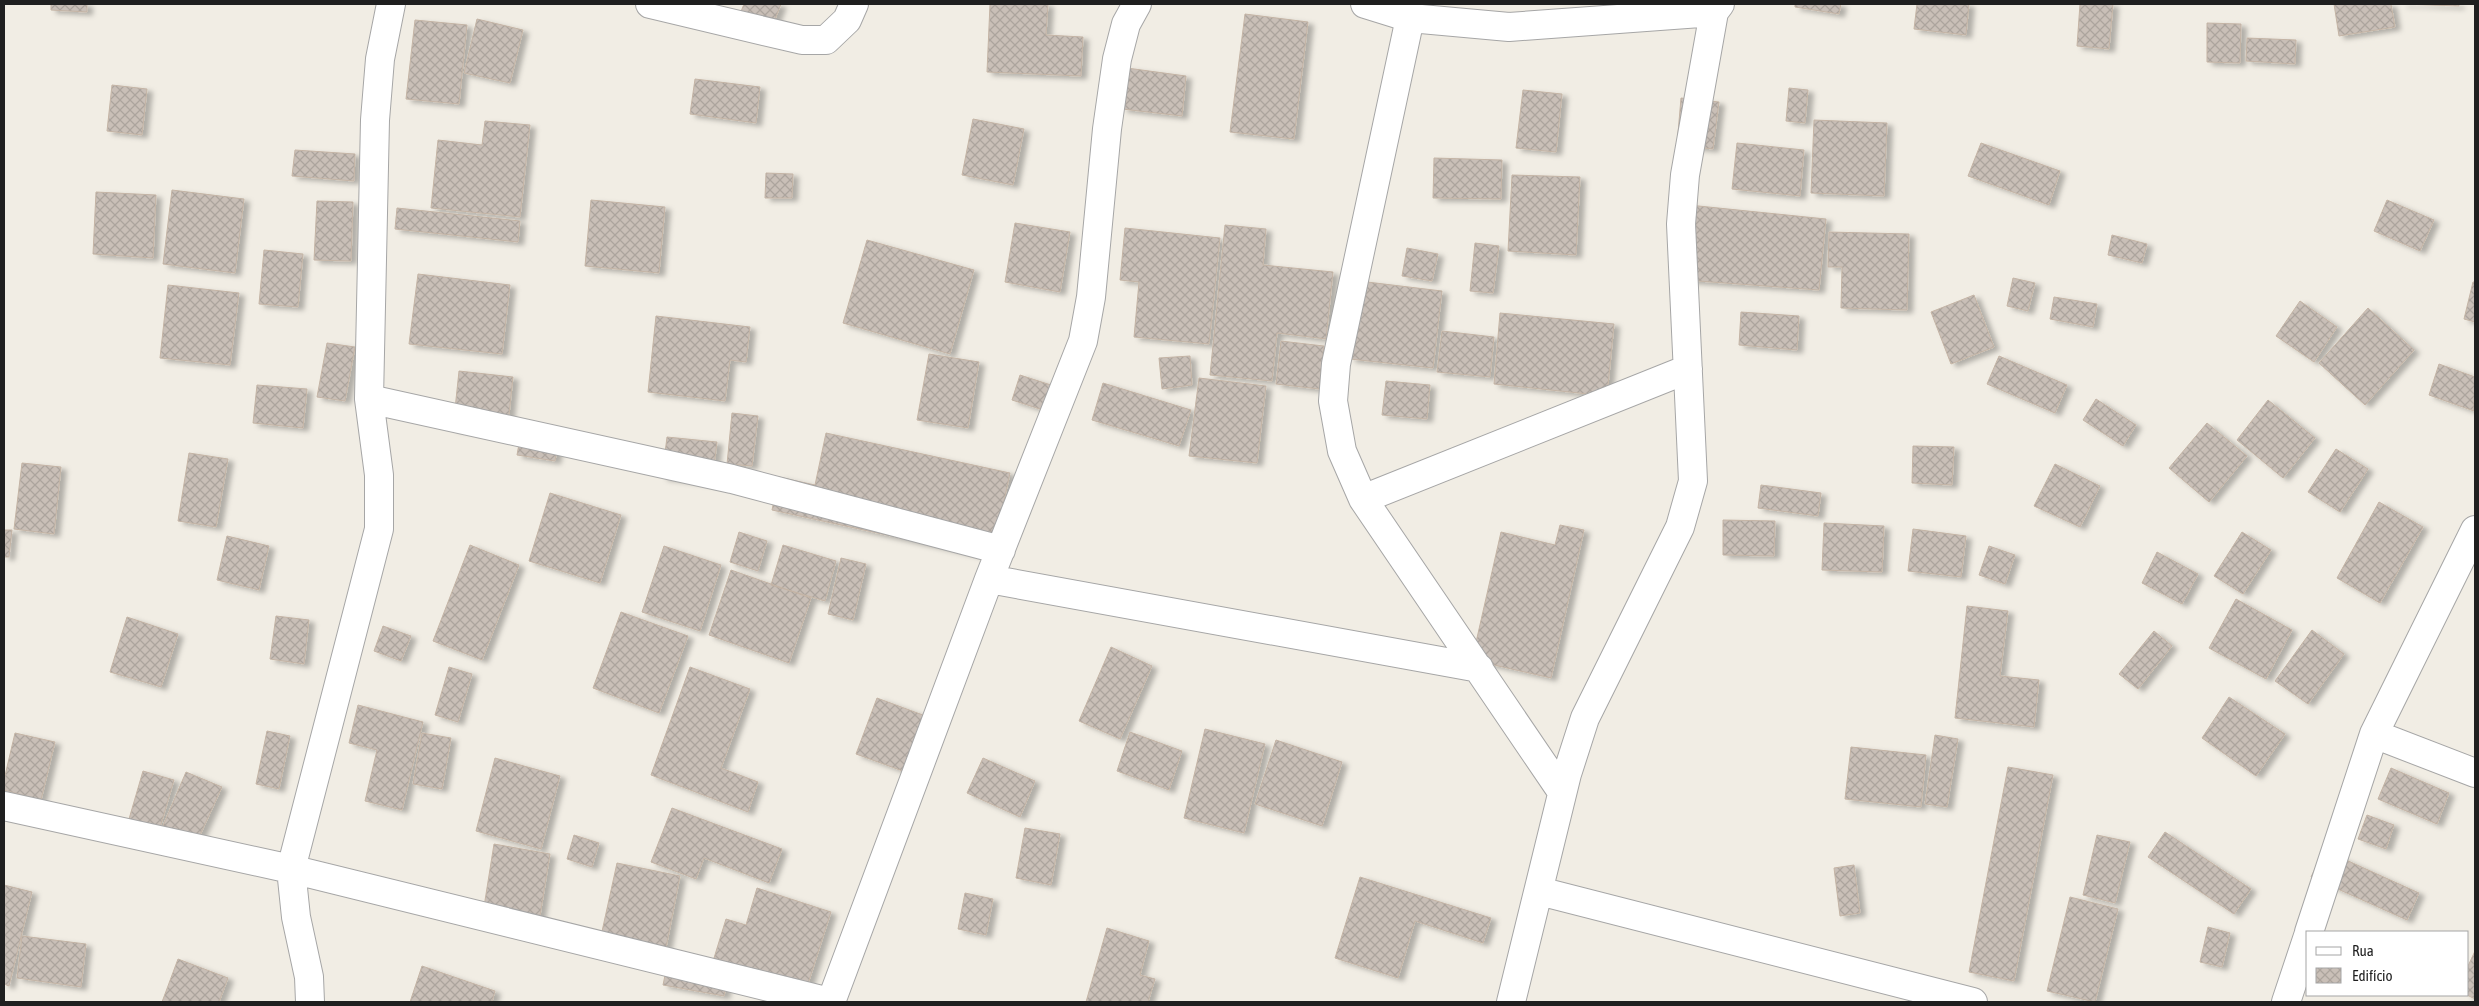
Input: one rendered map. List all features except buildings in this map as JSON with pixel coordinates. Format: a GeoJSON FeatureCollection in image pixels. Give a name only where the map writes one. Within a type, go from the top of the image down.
{"type":"FeatureCollection","features":[{"type":"Feature","properties":{"kind":"street"},"geometry":{"type":"LineString","coordinates":[[310,1002],[309,977],[296,917],[291,868],[379,529],[379,475],[369,399],[375,120],[380,59],[391,4]]}},
{"type":"Feature","properties":{"kind":"street"},"geometry":{"type":"LineString","coordinates":[[650,4],[802,40],[826,40],[846,20],[854,4]]}},
{"type":"Feature","properties":{"kind":"street"},"geometry":{"type":"LineString","coordinates":[[4,806],[291,868],[831,1002],[1000,550],[1083,341],[1091,297],[1107,129],[1117,60],[1126,24],[1137,4]]}},
{"type":"Feature","properties":{"kind":"street"},"geometry":{"type":"LineString","coordinates":[[1365,4],[1410,18],[1509,27],[1717,8],[1685,175],[1680,224],[1693,481],[1680,527],[1585,718],[1562,792],[1511,1002]]}},
{"type":"Feature","properties":{"kind":"street"},"geometry":{"type":"LineString","coordinates":[[1410,18],[1336,364],[1333,401],[1342,450],[1363,499],[1562,792]]}},
{"type":"Feature","properties":{"kind":"street"},"geometry":{"type":"LineString","coordinates":[[1363,499],[1688,369]]}},
{"type":"Feature","properties":{"kind":"street"},"geometry":{"type":"LineString","coordinates":[[369,399],[732,479],[1000,550]]}},
{"type":"Feature","properties":{"kind":"street"},"geometry":{"type":"LineString","coordinates":[[2309,931],[2374,734],[2475,530]]}},
{"type":"Feature","properties":{"kind":"street"},"geometry":{"type":"LineString","coordinates":[[989,579],[1479,668]]}},
{"type":"Feature","properties":{"kind":"street"},"geometry":{"type":"LineString","coordinates":[[2374,734],[2475,773]]}},
{"type":"Feature","properties":{"kind":"street"},"geometry":{"type":"LineString","coordinates":[[1539,891],[1973,1002]]}},
{"type":"Feature","properties":{"kind":"street"},"geometry":{"type":"LineString","coordinates":[[2286,1002],[2306,942]]}}]}
